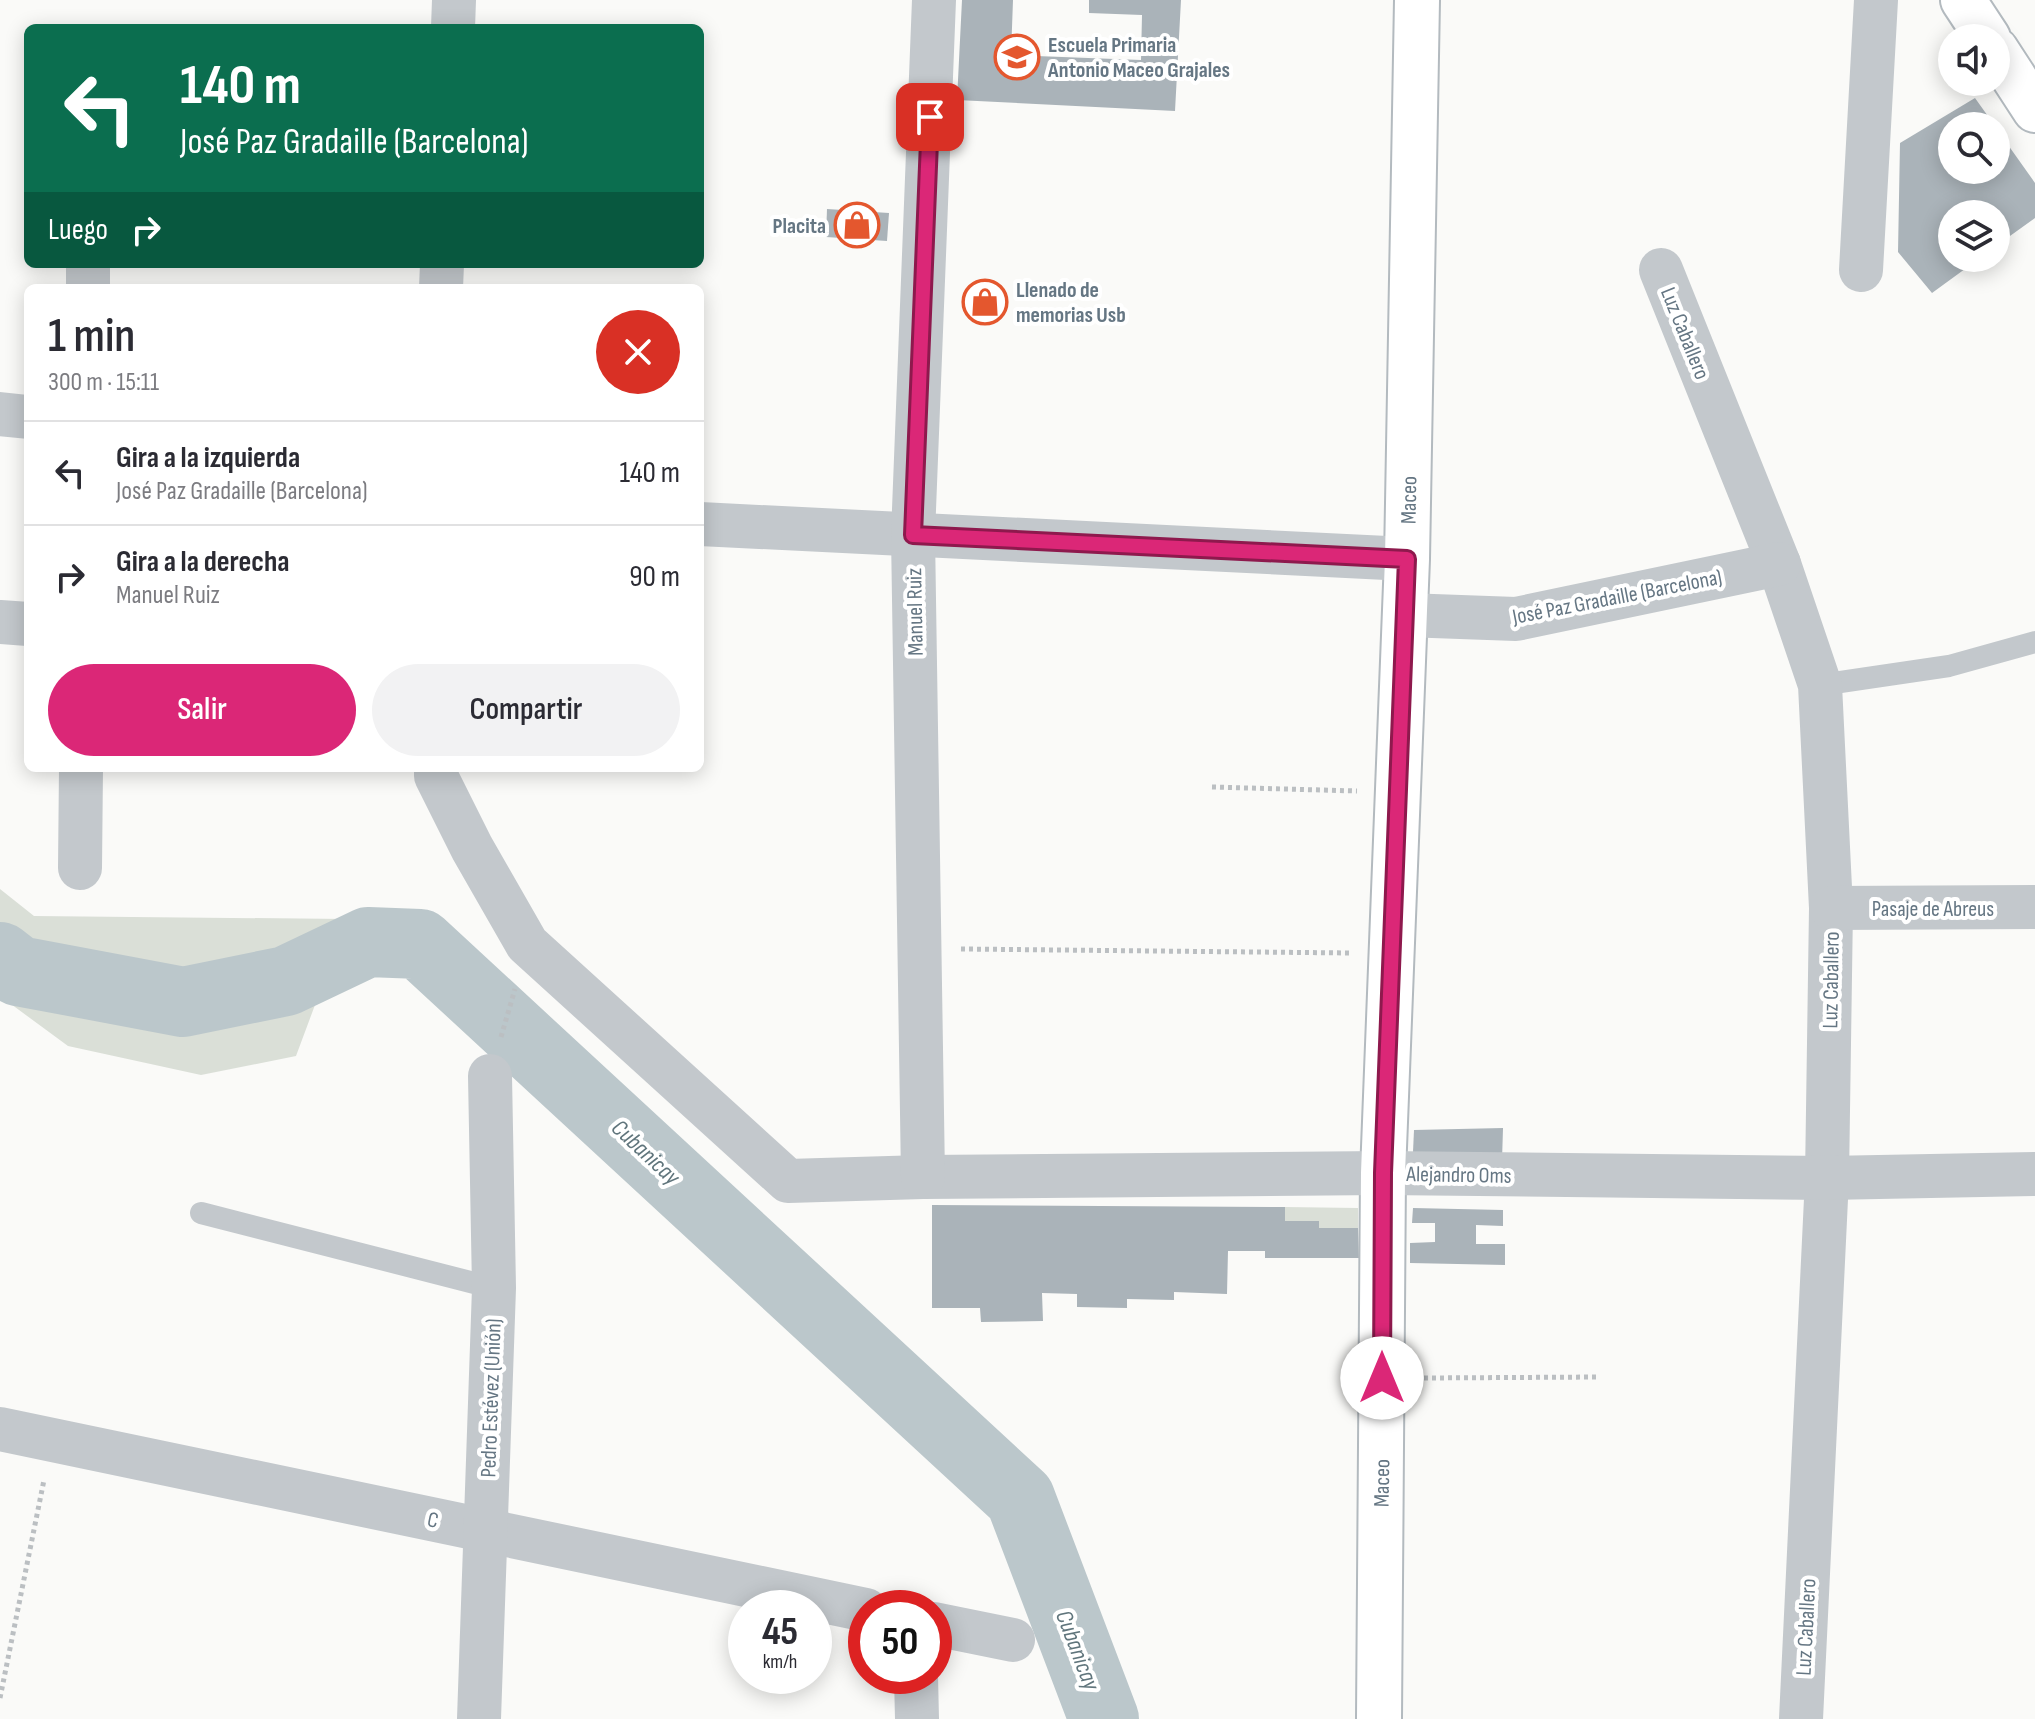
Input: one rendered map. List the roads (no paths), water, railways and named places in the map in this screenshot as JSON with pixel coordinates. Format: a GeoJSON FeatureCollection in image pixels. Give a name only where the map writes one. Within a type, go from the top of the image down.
{"type":"FeatureCollection","features":[{"type":"Feature","properties":{"kind":"main road","name":"Maceo"},"geometry":{"type":"LineString","coordinates":[[1379,1719],[1383,1173],[1407,559],[1417,0]]}},
{"type":"Feature","properties":{"kind":"main road"},"geometry":{"type":"LineString","coordinates":[[1963,0],[1979,24]]}},
{"type":"Feature","properties":{"kind":"main road"},"geometry":{"type":"LineString","coordinates":[[2010,72],[2035,110]]}},
{"type":"Feature","properties":{"kind":"street"},"geometry":{"type":"LineString","coordinates":[[453,24],[454,0]]}},
{"type":"Feature","properties":{"kind":"street","name":"Manuel Ruiz"},"geometry":{"type":"LineString","coordinates":[[923,1177],[913,535],[934,0]]}},
{"type":"Feature","properties":{"kind":"street"},"geometry":{"type":"LineString","coordinates":[[1861,270],[1876,0]]}},
{"type":"Feature","properties":{"kind":"street","name":"Luz Caballero"},"geometry":{"type":"LineString","coordinates":[[1661,270],[1779,564],[1820,685],[1831,908],[1827,1178],[1801,1719]]}},
{"type":"Feature","properties":{"kind":"street"},"geometry":{"type":"LineString","coordinates":[[0,414],[24,417]]}},
{"type":"Feature","properties":{"kind":"street"},"geometry":{"type":"LineString","coordinates":[[704,524],[1407,559]]}},
{"type":"Feature","properties":{"kind":"street","name":"José Paz Gradaille (Barcelona)"},"geometry":{"type":"LineString","coordinates":[[1405,615],[1516,619],[1779,564]]}},
{"type":"Feature","properties":{"kind":"street"},"geometry":{"type":"LineString","coordinates":[[0,622],[24,624]]}},
{"type":"Feature","properties":{"kind":"street"},"geometry":{"type":"LineString","coordinates":[[80,868],[81,772]]}},
{"type":"Feature","properties":{"kind":"street","name":"Alejandro Oms"},"geometry":{"type":"LineString","coordinates":[[436,772],[472,848],[527,944],[788,1181],[1383,1173],[1827,1178],[2035,1174]]}},
{"type":"Feature","properties":{"kind":"street","name":"Pasaje de Abreus"},"geometry":{"type":"LineString","coordinates":[[1831,908],[2035,907]]}},
{"type":"Feature","properties":{"kind":"street","name":"Pedro Estévez (Unión)"},"geometry":{"type":"LineString","coordinates":[[479,1719],[494,1288],[490,1076]]}},
{"type":"Feature","properties":{"kind":"street","name":"C"},"geometry":{"type":"LineString","coordinates":[[0,1429],[848,1606]]}},
{"type":"Feature","properties":{"kind":"street"},"geometry":{"type":"LineString","coordinates":[[952,1628],[1013,1640]]}},
{"type":"Feature","properties":{"kind":"street"},"geometry":{"type":"LineString","coordinates":[[916,1694],[917,1719]]}},
{"type":"Feature","properties":{"kind":"lane"},"geometry":{"type":"LineString","coordinates":[[1820,685],[1949,666],[2035,642]]}},
{"type":"Feature","properties":{"kind":"lane"},"geometry":{"type":"LineString","coordinates":[[201,1213],[494,1288]]}},
{"type":"Feature","properties":{"kind":"waterway","name":"Cubanicay"},"geometry":{"type":"LineString","coordinates":[[0,957],[18,971],[183,1002],[286,981],[368,942],[420,944],[1020,1498],[1104,1719]]}},
{"type":"Feature","properties":{"kind":"place","name":"Escuela Primaria Antonio Maceo Grajales"},"geometry":{"type":"Point","coordinates":[1017,57]}},
{"type":"Feature","properties":{"kind":"place","name":"Placita"},"geometry":{"type":"Point","coordinates":[857,225]}},
{"type":"Feature","properties":{"kind":"place","name":"Llenado de memorias Usb"},"geometry":{"type":"Point","coordinates":[985,302]}}]}
